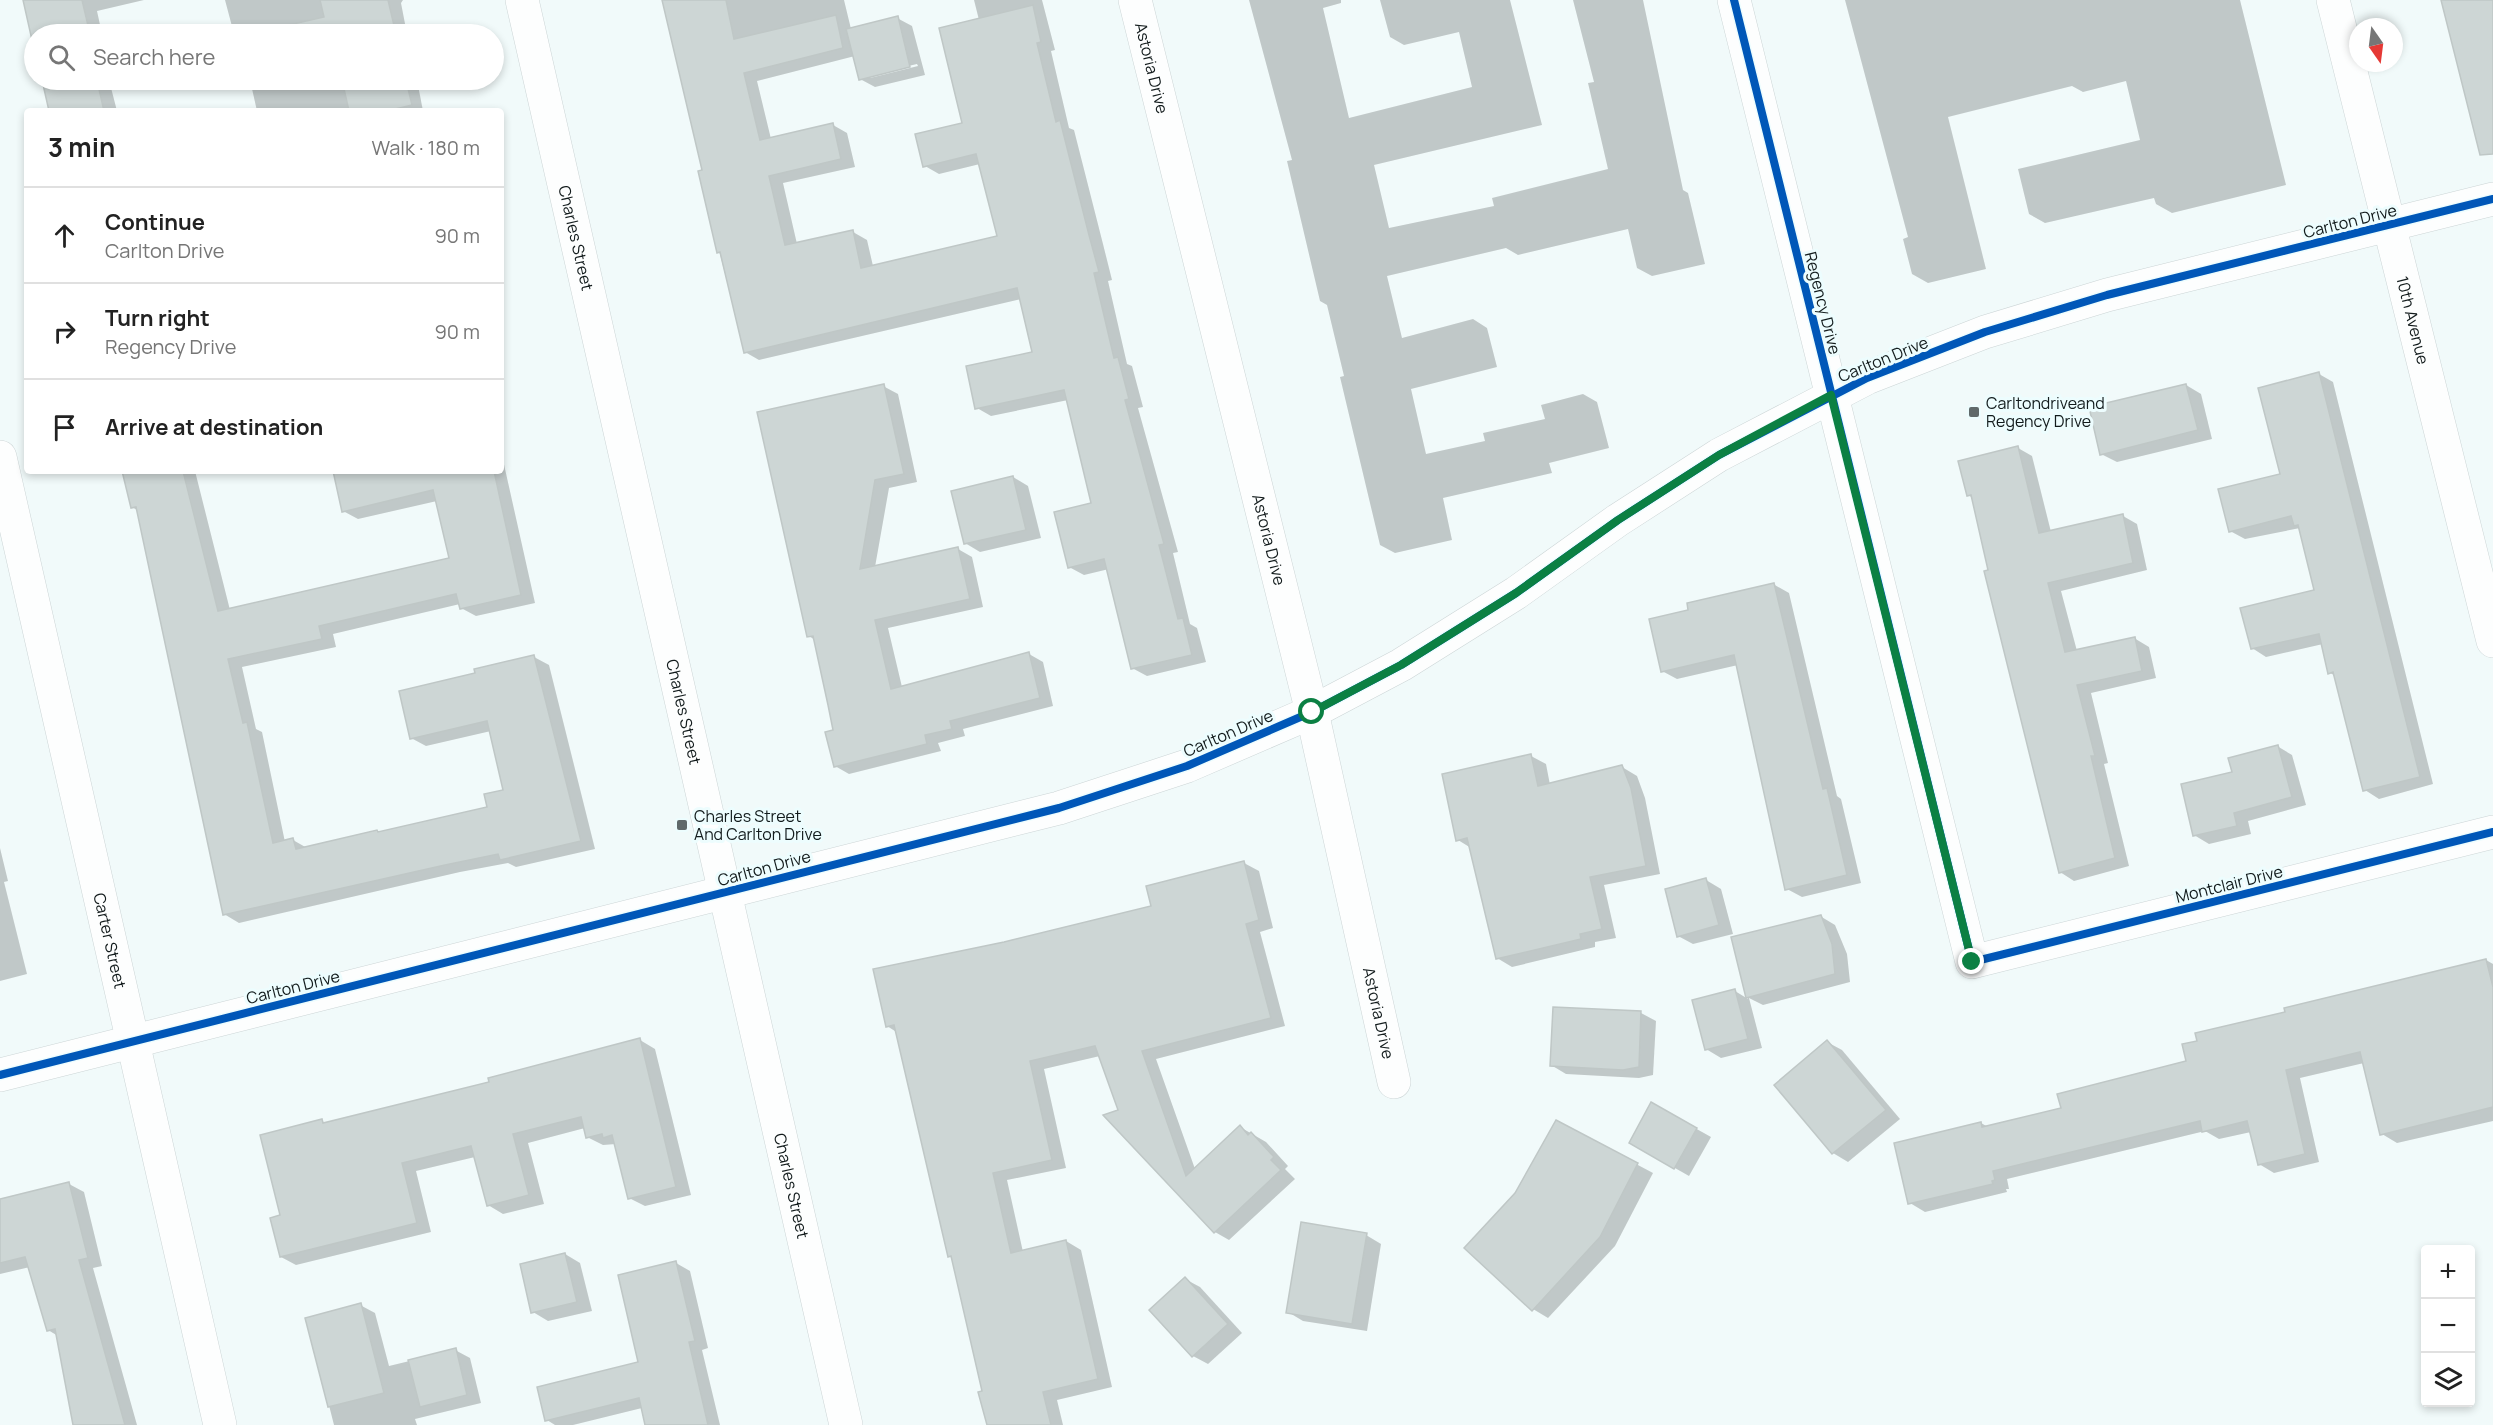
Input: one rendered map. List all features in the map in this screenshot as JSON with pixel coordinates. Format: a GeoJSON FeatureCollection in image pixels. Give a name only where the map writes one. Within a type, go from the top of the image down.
{"type":"FeatureCollection","features":[{"type":"Feature","properties":{"kind":"street","name":"Charles Street"},"geometry":{"type":"LineString","coordinates":[[522,0],[846,1425]]}},
{"type":"Feature","properties":{"kind":"street","name":"Astoria Drive"},"geometry":{"type":"LineString","coordinates":[[1135,0],[1312,712],[1394,1082]]}},
{"type":"Feature","properties":{"kind":"street","name":"Regency Drive"},"geometry":{"type":"LineString","coordinates":[[1734,0],[1972,962]]}},
{"type":"Feature","properties":{"kind":"street","name":"10th Avenue"},"geometry":{"type":"LineString","coordinates":[[2333,0],[2493,641]]}},
{"type":"Feature","properties":{"kind":"street","name":"Carlton Drive"},"geometry":{"type":"LineString","coordinates":[[0,1075],[1059,808],[1188,766],[1312,712],[1401,665],[1516,593],[1618,520],[1719,455],[1831,395],[1985,332],[2107,296],[2493,200]]}},
{"type":"Feature","properties":{"kind":"street","name":"Carter Street"},"geometry":{"type":"LineString","coordinates":[[0,457],[10,545],[133,1041],[220,1425]]}},
{"type":"Feature","properties":{"kind":"street","name":"Montclair Drive"},"geometry":{"type":"LineString","coordinates":[[1972,962],[2493,832]]}},
{"type":"Feature","properties":{"kind":"building"},"geometry":{"type":"Polygon","coordinates":[[[23,0],[82,0],[88,24],[28,24],[23,0]]]}},
{"type":"Feature","properties":{"kind":"building"},"geometry":{"type":"Polygon","coordinates":[[[320,0],[388,0],[394,24],[293,24],[324,17],[320,0]]]}},
{"type":"Feature","properties":{"kind":"building"},"geometry":{"type":"Polygon","coordinates":[[[662,0],[726,0],[734,39],[836,15],[843,48],[744,73],[760,140],[833,123],[841,159],[769,176],[785,245],[853,230],[861,268],[997,236],[976,154],[923,167],[915,134],[962,123],[939,28],[1033,5],[1041,42],[1037,43],[1056,122],[1060,120],[1099,272],[1094,273],[1114,358],[1118,357],[1129,399],[1125,400],[1164,544],[1159,545],[1178,619],[1183,618],[1192,655],[1131,669],[1104,559],[1068,568],[1054,512],[1091,503],[1064,390],[975,409],[966,366],[1032,352],[1017,288],[744,353],[720,252],[717,253],[698,171],[702,170],[662,0]]]}},
{"type":"Feature","properties":{"kind":"building"},"geometry":{"type":"Polygon","coordinates":[[[2441,0],[2493,0],[2493,154],[2480,155],[2441,0]]]}},
{"type":"Feature","properties":{"kind":"building"},"geometry":{"type":"Polygon","coordinates":[[[898,16],[910,67],[859,80],[846,29],[898,16]]]}},
{"type":"Feature","properties":{"kind":"building"},"geometry":{"type":"Polygon","coordinates":[[[44,90],[99,90],[103,108],[48,108],[44,90]]]}},
{"type":"Feature","properties":{"kind":"building"},"geometry":{"type":"Polygon","coordinates":[[[344,90],[408,90],[412,105],[400,108],[348,108],[344,90]]]}},
{"type":"Feature","properties":{"kind":"building"},"geometry":{"type":"Polygon","coordinates":[[[2319,372],[2420,777],[2363,791],[2333,672],[2328,674],[2319,634],[2251,649],[2240,608],[2314,590],[2298,525],[2294,526],[2291,516],[2229,532],[2218,489],[2280,474],[2258,388],[2319,372]]]}},
{"type":"Feature","properties":{"kind":"building"},"geometry":{"type":"Polygon","coordinates":[[[884,384],[904,474],[875,480],[860,569],[958,547],[970,599],[875,620],[891,689],[1029,652],[1040,698],[950,721],[952,729],[925,735],[927,744],[834,767],[825,732],[833,730],[828,705],[813,636],[807,637],[757,412],[884,384]]]}},
{"type":"Feature","properties":{"kind":"building"},"geometry":{"type":"Polygon","coordinates":[[[2186,384],[2198,430],[2100,455],[2089,407],[2186,384]]]}},
{"type":"Feature","properties":{"kind":"building"},"geometry":{"type":"Polygon","coordinates":[[[2018,446],[2039,533],[2123,514],[2133,563],[2048,583],[2065,652],[2135,637],[2142,671],[2077,685],[2095,756],[2091,756],[2115,858],[2059,873],[1984,571],[1988,570],[1971,495],[1967,496],[1958,461],[2018,446]]]}},
{"type":"Feature","properties":{"kind":"building"},"geometry":{"type":"Polygon","coordinates":[[[123,474],[184,474],[218,611],[449,558],[433,490],[342,512],[334,474],[495,474],[521,595],[460,609],[456,594],[319,626],[322,639],[228,659],[243,723],[247,722],[273,843],[293,838],[296,849],[487,807],[484,794],[503,790],[487,721],[410,739],[399,691],[475,673],[474,669],[534,655],[581,841],[500,860],[498,854],[223,915],[136,507],[131,508],[123,474]]]}},
{"type":"Feature","properties":{"kind":"building"},"geometry":{"type":"Polygon","coordinates":[[[1013,476],[1026,530],[964,544],[951,491],[1013,476]]]}},
{"type":"Feature","properties":{"kind":"building"},"geometry":{"type":"Polygon","coordinates":[[[1774,583],[1823,789],[1827,788],[1847,875],[1785,890],[1734,655],[1661,672],[1649,619],[1688,610],[1687,603],[1774,583]]]}},
{"type":"Feature","properties":{"kind":"building"},"geometry":{"type":"Polygon","coordinates":[[[2278,745],[2292,797],[2234,813],[2237,826],[2193,836],[2181,784],[2232,772],[2228,758],[2278,745]]]}},
{"type":"Feature","properties":{"kind":"building"},"geometry":{"type":"Polygon","coordinates":[[[1531,754],[1538,786],[1622,765],[1631,788],[1646,866],[1590,877],[1602,929],[1580,934],[1581,939],[1496,959],[1467,838],[1456,841],[1442,774],[1531,754]]]}},
{"type":"Feature","properties":{"kind":"building"},"geometry":{"type":"Polygon","coordinates":[[[1244,861],[1259,920],[1246,924],[1271,1018],[1142,1051],[1186,1176],[1240,1125],[1248,1135],[1251,1132],[1274,1157],[1271,1160],[1281,1170],[1214,1233],[1103,1115],[1118,1110],[1095,1046],[1030,1061],[1052,1160],[993,1173],[1011,1253],[1066,1240],[1098,1379],[1043,1392],[1051,1425],[987,1425],[978,1392],[982,1391],[951,1256],[948,1257],[894,1025],[886,1027],[873,969],[1004,942],[1151,906],[1146,886],[1244,861]]]}},
{"type":"Feature","properties":{"kind":"building"},"geometry":{"type":"Polygon","coordinates":[[[1706,878],[1719,925],[1677,937],[1665,889],[1706,878]]]}},
{"type":"Feature","properties":{"kind":"building"},"geometry":{"type":"Polygon","coordinates":[[[1821,915],[1832,944],[1835,974],[1746,998],[1731,937],[1821,915]]]}},
{"type":"Feature","properties":{"kind":"building"},"geometry":{"type":"Polygon","coordinates":[[[2486,959],[2493,987],[2493,1107],[2380,1135],[2360,1052],[2286,1070],[2305,1154],[2258,1165],[2247,1121],[2202,1132],[2200,1121],[1993,1171],[1995,1180],[1992,1181],[1993,1184],[1908,1204],[1894,1143],[1981,1122],[1982,1127],[2061,1108],[2057,1094],[2186,1061],[2182,1044],[2197,1041],[2195,1033],[2285,1012],[2284,1008],[2486,959]]]}},
{"type":"Feature","properties":{"kind":"building"},"geometry":{"type":"Polygon","coordinates":[[[1735,989],[1748,1039],[1705,1050],[1692,1000],[1735,989]]]}},
{"type":"Feature","properties":{"kind":"building"},"geometry":{"type":"Polygon","coordinates":[[[1553,1007],[1641,1011],[1639,1067],[1623,1070],[1550,1066],[1553,1007]]]}},
{"type":"Feature","properties":{"kind":"building"},"geometry":{"type":"Polygon","coordinates":[[[640,1038],[676,1187],[628,1199],[612,1135],[603,1138],[602,1134],[586,1138],[581,1117],[513,1134],[529,1195],[487,1206],[471,1146],[402,1163],[417,1223],[280,1257],[270,1218],[280,1215],[260,1135],[322,1119],[323,1123],[489,1082],[488,1078],[640,1038]]]}},
{"type":"Feature","properties":{"kind":"building"},"geometry":{"type":"Polygon","coordinates":[[[1827,1040],[1886,1110],[1832,1154],[1774,1085],[1827,1040]]]}},
{"type":"Feature","properties":{"kind":"building"},"geometry":{"type":"Polygon","coordinates":[[[1651,1102],[1697,1128],[1674,1169],[1629,1143],[1651,1102]]]}},
{"type":"Feature","properties":{"kind":"building"},"geometry":{"type":"Polygon","coordinates":[[[1556,1120],[1638,1163],[1600,1237],[1532,1311],[1464,1248],[1515,1193],[1556,1120]]]}},
{"type":"Feature","properties":{"kind":"building"},"geometry":{"type":"Polygon","coordinates":[[[69,1182],[88,1258],[79,1260],[125,1425],[73,1425],[55,1329],[47,1331],[25,1257],[0,1263],[0,1199],[69,1182]]]}},
{"type":"Feature","properties":{"kind":"building"},"geometry":{"type":"Polygon","coordinates":[[[1301,1222],[1367,1233],[1352,1324],[1286,1313],[1301,1222]]]}},
{"type":"Feature","properties":{"kind":"building"},"geometry":{"type":"Polygon","coordinates":[[[565,1253],[577,1302],[531,1313],[520,1264],[565,1253]]]}},
{"type":"Feature","properties":{"kind":"building"},"geometry":{"type":"Polygon","coordinates":[[[676,1261],[695,1341],[689,1342],[708,1425],[645,1425],[639,1398],[545,1421],[537,1387],[638,1362],[618,1275],[676,1261]]]}},
{"type":"Feature","properties":{"kind":"building"},"geometry":{"type":"Polygon","coordinates":[[[1185,1277],[1228,1324],[1192,1357],[1149,1310],[1185,1277]]]}},
{"type":"Feature","properties":{"kind":"building"},"geometry":{"type":"Polygon","coordinates":[[[361,1303],[384,1393],[328,1407],[305,1318],[361,1303]]]}},
{"type":"Feature","properties":{"kind":"building"},"geometry":{"type":"Polygon","coordinates":[[[456,1348],[467,1395],[420,1407],[408,1360],[456,1348]]]}},
{"type":"Feature","properties":{"kind":"cycle path"},"geometry":{"type":"LineString","coordinates":[[1734,0],[1972,962],[2493,832]]}},
{"type":"Feature","properties":{"kind":"cycle path"},"geometry":{"type":"LineString","coordinates":[[0,1075],[1059,808],[1187,766],[1312,712],[1401,665],[1516,593],[1618,520],[1719,455],[1867,378],[1985,332],[2107,295],[2493,199]]}},
{"type":"Feature","properties":{"kind":"place","name":"Carltondriveand Regency Drive"},"geometry":{"type":"Point","coordinates":[1974,412]}},
{"type":"Feature","properties":{"kind":"place","name":"Charles Street And Carlton Drive"},"geometry":{"type":"Point","coordinates":[682,825]}},
{"type":"Feature","properties":{"kind":"route"},"geometry":{"type":"LineString","coordinates":[[1312,712],[1401,665],[1516,593],[1618,520],[1719,455],[1831,395],[1972,962]]}}]}
